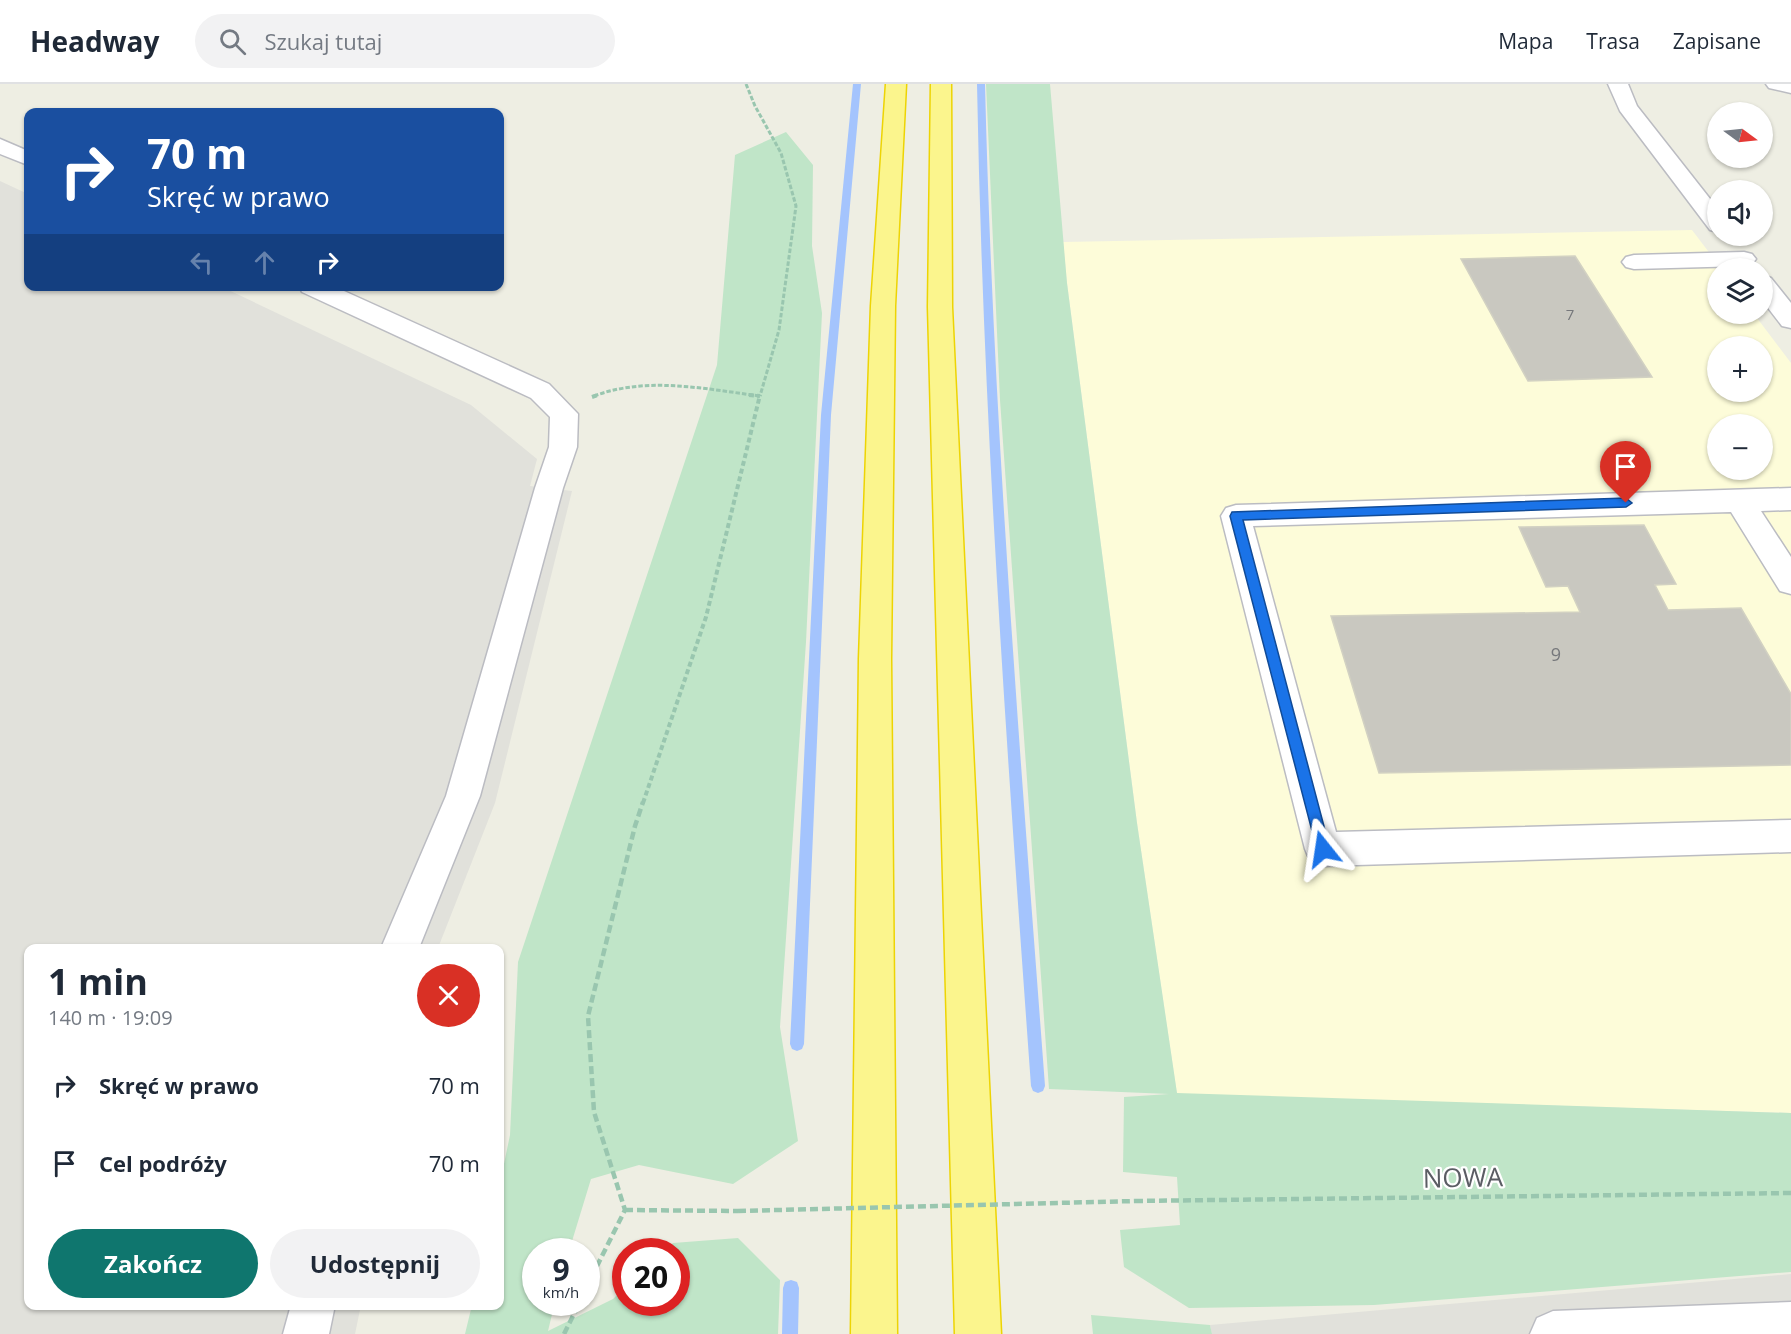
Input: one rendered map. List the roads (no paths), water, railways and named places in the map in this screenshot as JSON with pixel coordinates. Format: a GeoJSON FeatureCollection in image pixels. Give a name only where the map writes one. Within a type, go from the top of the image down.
{"type":"FeatureCollection","features":[{"type":"Feature","properties":{"kind":"highway"},"geometry":{"type":"LineString","coordinates":[[873,1334],[875,659],[883,306],[896,84]]}},
{"type":"Feature","properties":{"kind":"highway"},"geometry":{"type":"LineString","coordinates":[[941,84],[941,319],[978,1334]]}},
{"type":"Feature","properties":{"kind":"street"},"geometry":{"type":"LineString","coordinates":[[1618,84],[1627,107],[1707,211]]}},
{"type":"Feature","properties":{"kind":"street"},"geometry":{"type":"LineString","coordinates":[[1776,84],[1791,87]]}},
{"type":"Feature","properties":{"kind":"street"},"geometry":{"type":"LineString","coordinates":[[0,146],[24,157]]}},
{"type":"Feature","properties":{"kind":"street"},"geometry":{"type":"LineString","coordinates":[[1734,246],[1743,258]]}},
{"type":"Feature","properties":{"kind":"street"},"geometry":{"type":"LineString","coordinates":[[1634,262],[1707,263]]}},
{"type":"Feature","properties":{"kind":"street"},"geometry":{"type":"LineString","coordinates":[[322,291],[540,391],[564,414],[563,447],[549,488],[463,796],[402,944]]}},
{"type":"Feature","properties":{"kind":"street"},"geometry":{"type":"LineString","coordinates":[[1773,297],[1791,320]]}},
{"type":"Feature","properties":{"kind":"street"},"geometry":{"type":"LineString","coordinates":[[1791,499],[1236,516],[1323,849],[1791,836]]}},
{"type":"Feature","properties":{"kind":"street"},"geometry":{"type":"LineString","coordinates":[[1738,500],[1791,582]]}},
{"type":"Feature","properties":{"kind":"street"},"geometry":{"type":"LineString","coordinates":[[306,1334],[312,1310]]}},
{"type":"Feature","properties":{"kind":"street"},"geometry":{"type":"LineString","coordinates":[[1553,1334],[1791,1325]]}},
{"type":"Feature","properties":{"kind":"waterway"},"geometry":{"type":"LineString","coordinates":[[797,1044],[826,415],[857,84]]}},
{"type":"Feature","properties":{"kind":"waterway"},"geometry":{"type":"LineString","coordinates":[[981,84],[994,460],[1038,1086]]}},
{"type":"Feature","properties":{"kind":"waterway"},"geometry":{"type":"LineString","coordinates":[[790,1334],[791,1288]]}}]}
